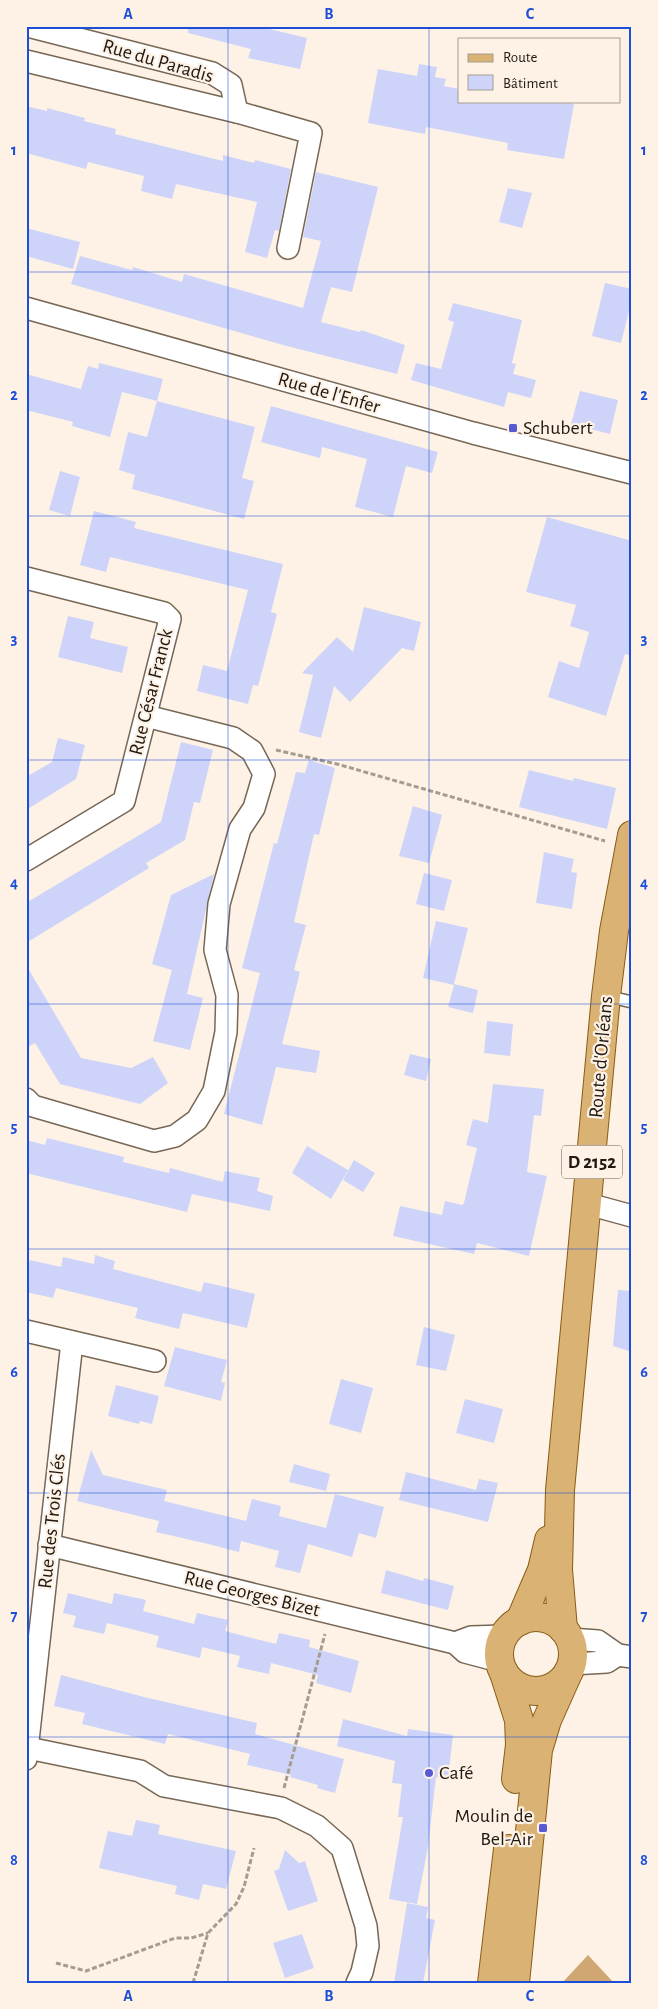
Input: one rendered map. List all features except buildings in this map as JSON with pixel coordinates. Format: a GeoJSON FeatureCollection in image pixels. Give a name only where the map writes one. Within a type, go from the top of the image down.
{"type":"FeatureCollection","features":[{"type":"Feature","properties":{"kind":"main road","name":"Route d'Orléans"},"geometry":{"type":"LineString","coordinates":[[515,1983],[538,1750],[568,1651],[558,1570],[560,1490],[588,1204],[619,999],[614,931],[632,835]]}},
{"type":"Feature","properties":{"kind":"main road","name":"Route d'Orléans"},"geometry":{"type":"LineString","coordinates":[[507,1648],[542,1570],[560,1490]]}},
{"type":"Feature","properties":{"kind":"main road"},"geometry":{"type":"LineString","coordinates":[[532,1617],[543,1618],[568,1651],[560,1683],[548,1690],[536,1692],[523,1690],[512,1683],[507,1648],[532,1617]]}},
{"type":"Feature","properties":{"kind":"main road"},"geometry":{"type":"LineString","coordinates":[[492,1983],[520,1745],[519,1720],[507,1648]]}},
{"type":"Feature","properties":{"kind":"street","name":"Rue du Paradis"},"geometry":{"type":"LineString","coordinates":[[28,26],[212,74],[231,85],[237,112]]}},
{"type":"Feature","properties":{"kind":"street","name":"Rue du Paradis"},"geometry":{"type":"LineString","coordinates":[[26,61],[237,112],[311,133],[288,248]]}},
{"type":"Feature","properties":{"kind":"street","name":"Rue de l'Enfer"},"geometry":{"type":"LineString","coordinates":[[26,308],[473,433],[632,473]]}},
{"type":"Feature","properties":{"kind":"street","name":"Rue César Franck"},"geometry":{"type":"LineString","coordinates":[[26,578],[164,613],[170,619],[124,801],[26,860]]}},
{"type":"Feature","properties":{"kind":"street"},"geometry":{"type":"LineString","coordinates":[[26,1099],[33,1106],[154,1141],[175,1136],[197,1120],[214,1091],[226,1032],[227,995],[215,950],[220,904],[240,829],[254,808],[264,774],[252,751],[233,738],[146,716]]}},
{"type":"Feature","properties":{"kind":"street"},"geometry":{"type":"LineString","coordinates":[[588,1204],[632,1216]]}},
{"type":"Feature","properties":{"kind":"street"},"geometry":{"type":"LineString","coordinates":[[26,1330],[155,1361]]}},
{"type":"Feature","properties":{"kind":"street","name":"Rue des Trois Clés"},"geometry":{"type":"LineString","coordinates":[[27,1754],[72,1342]]}},
{"type":"Feature","properties":{"kind":"street","name":"Rue Georges Bizet"},"geometry":{"type":"LineString","coordinates":[[49,1545],[455,1643],[465,1652],[507,1648]]}},
{"type":"Feature","properties":{"kind":"street"},"geometry":{"type":"LineString","coordinates":[[568,1651],[598,1641],[625,1656]]}},
{"type":"Feature","properties":{"kind":"street"},"geometry":{"type":"LineString","coordinates":[[27,1754],[140,1771],[164,1786],[281,1808],[317,1826],[342,1848],[366,1926],[368,1946],[362,1972],[357,1983]]}},
{"type":"Feature","properties":{"kind":"path"},"geometry":{"type":"LineString","coordinates":[[252,751],[265,748],[310,757],[605,842]]}},
{"type":"Feature","properties":{"kind":"path"},"geometry":{"type":"LineString","coordinates":[[282,1796],[328,1627]]}},
{"type":"Feature","properties":{"kind":"path"},"geometry":{"type":"LineString","coordinates":[[193,1983],[208,1933],[236,1904],[244,1887],[254,1848]]}},
{"type":"Feature","properties":{"kind":"path"},"geometry":{"type":"LineString","coordinates":[[56,1963],[86,1971],[175,1938],[191,1938],[208,1933]]}},
{"type":"Feature","properties":{"kind":"shaded area"},"geometry":{"type":"Polygon","coordinates":[[[588,1955],[614,1983],[562,1983],[588,1955]]]}},
{"type":"Feature","properties":{"kind":"place","name":"Schubert"},"geometry":{"type":"Point","coordinates":[513,428]}},
{"type":"Feature","properties":{"kind":"place","name":"Café"},"geometry":{"type":"Point","coordinates":[429,1773]}},
{"type":"Feature","properties":{"kind":"place","name":"Moulin de Bel-Air"},"geometry":{"type":"Point","coordinates":[543,1828]}}]}
